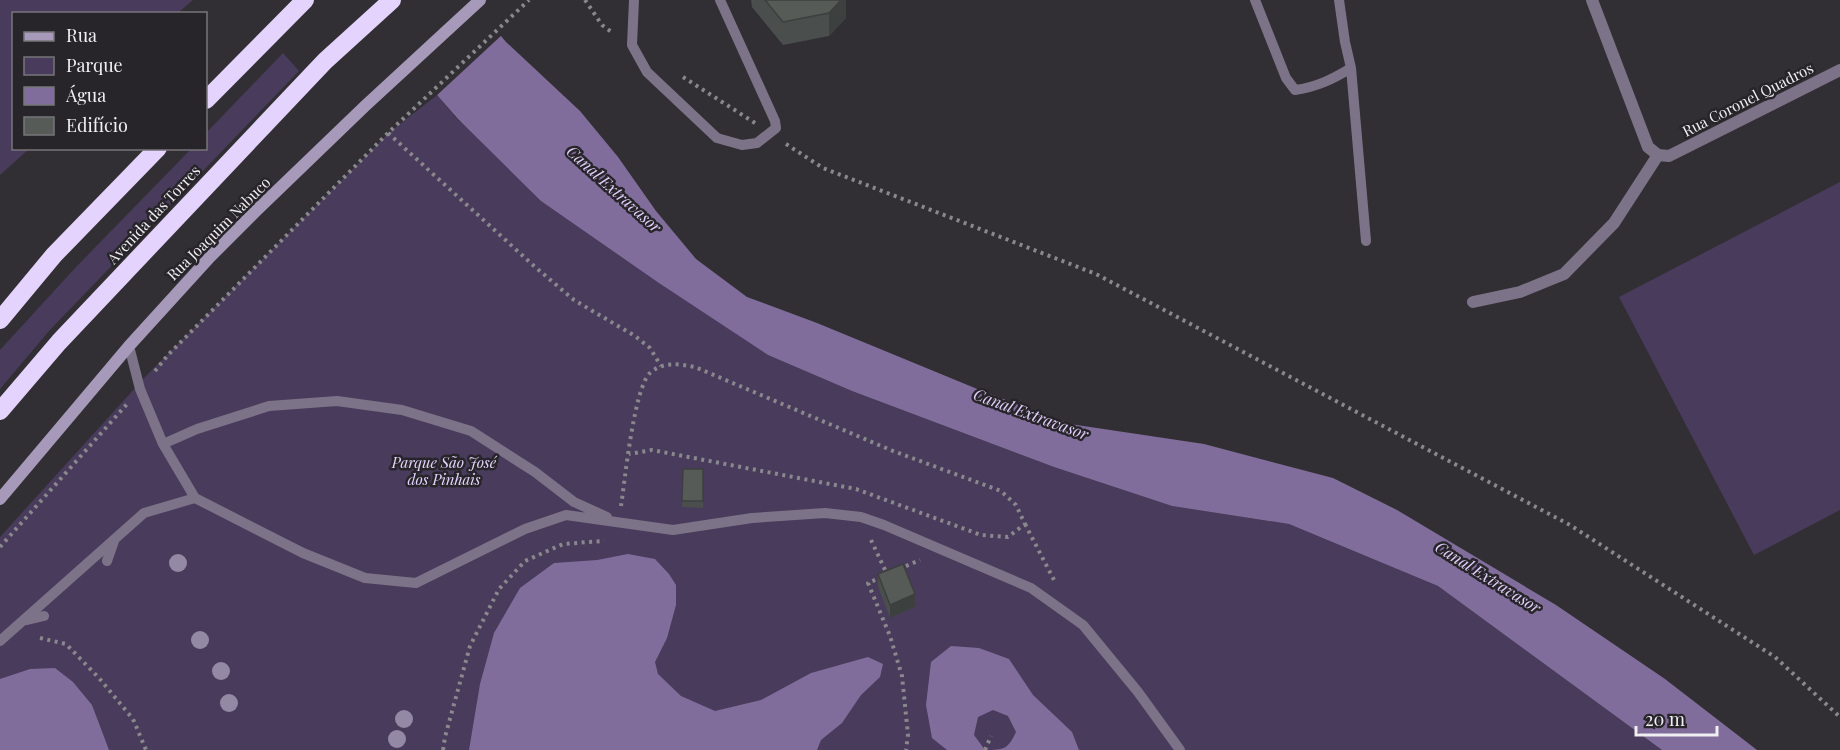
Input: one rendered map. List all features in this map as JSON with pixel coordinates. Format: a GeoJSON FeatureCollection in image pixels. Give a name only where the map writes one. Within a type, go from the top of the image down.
{"type":"FeatureCollection","features":[{"type":"Feature","properties":{"kind":"highway"},"geometry":{"type":"LineString","coordinates":[[207,99],[305,0]]}},
{"type":"Feature","properties":{"kind":"highway","name":"Avenida das Torres"},"geometry":{"type":"LineString","coordinates":[[0,411],[58,342],[325,61],[392,0]]}},
{"type":"Feature","properties":{"kind":"highway"},"geometry":{"type":"LineString","coordinates":[[0,320],[54,255],[156,150]]}},
{"type":"Feature","properties":{"kind":"main road","name":"Rua Joaquim Nabuco"},"geometry":{"type":"LineString","coordinates":[[0,499],[129,346],[234,234],[480,0]]}},
{"type":"Feature","properties":{"kind":"street"},"geometry":{"type":"LineString","coordinates":[[1473,302],[1520,292],[1564,274],[1614,223],[1664,156],[1648,147],[1592,0]]}},
{"type":"Feature","properties":{"kind":"street","name":"Rua Coronel Quadros"},"geometry":{"type":"LineString","coordinates":[[1664,156],[1840,70]]}},
{"type":"Feature","properties":{"kind":"lane"},"geometry":{"type":"LineString","coordinates":[[634,0],[632,45],[647,72],[717,138],[742,144],[757,143],[776,128],[775,121],[720,0]]}},
{"type":"Feature","properties":{"kind":"lane"},"geometry":{"type":"LineString","coordinates":[[1255,0],[1286,78],[1295,90],[1313,87],[1352,68]]}},
{"type":"Feature","properties":{"kind":"lane"},"geometry":{"type":"LineString","coordinates":[[1339,0],[1345,42],[1352,68],[1366,241]]}},
{"type":"Feature","properties":{"kind":"lane"},"geometry":{"type":"LineString","coordinates":[[129,346],[140,389],[163,444],[195,498],[303,553],[365,578],[416,583],[525,529],[566,515],[674,530],[752,518],[825,513],[861,517],[1031,588],[1083,625],[1138,692],[1180,750]]}},
{"type":"Feature","properties":{"kind":"lane"},"geometry":{"type":"LineString","coordinates":[[163,444],[197,429],[269,406],[337,401],[402,410],[471,431],[535,472],[574,502],[618,523]]}},
{"type":"Feature","properties":{"kind":"lane"},"geometry":{"type":"LineString","coordinates":[[0,641],[144,513],[195,498]]}},
{"type":"Feature","properties":{"kind":"lane"},"geometry":{"type":"LineString","coordinates":[[108,561],[114,541]]}},
{"type":"Feature","properties":{"kind":"lane"},"geometry":{"type":"LineString","coordinates":[[24,621],[44,616]]}},
{"type":"Feature","properties":{"kind":"path"},"geometry":{"type":"LineString","coordinates":[[154,372],[389,133],[529,0]]}},
{"type":"Feature","properties":{"kind":"path"},"geometry":{"type":"LineString","coordinates":[[585,0],[602,25],[632,45]]}},
{"type":"Feature","properties":{"kind":"path"},"geometry":{"type":"LineString","coordinates":[[681,76],[823,168],[1096,274],[1570,525],[1775,657],[1840,717]]}},
{"type":"Feature","properties":{"kind":"path"},"geometry":{"type":"LineString","coordinates":[[389,133],[574,300],[635,336],[650,348],[660,366]]}},
{"type":"Feature","properties":{"kind":"path"},"geometry":{"type":"LineString","coordinates":[[443,750],[470,646],[499,589],[525,561],[563,544],[602,541],[614,533],[618,523],[629,454],[639,394],[649,374],[660,366],[678,364],[694,367],[893,451],[1001,492],[1016,505],[1025,524],[1008,537],[981,535],[856,489],[652,450],[629,454]]}},
{"type":"Feature","properties":{"kind":"path"},"geometry":{"type":"LineString","coordinates":[[0,547],[117,415]]}},
{"type":"Feature","properties":{"kind":"path"},"geometry":{"type":"LineString","coordinates":[[861,517],[890,582]]}},
{"type":"Feature","properties":{"kind":"path"},"geometry":{"type":"LineString","coordinates":[[906,750],[908,735],[902,676],[891,636],[868,583],[944,550]]}},
{"type":"Feature","properties":{"kind":"path"},"geometry":{"type":"LineString","coordinates":[[39,637],[66,644],[99,678],[134,719],[146,750]]}},
{"type":"Feature","properties":{"kind":"path"},"geometry":{"type":"LineString","coordinates":[[985,750],[991,736]]}},
{"type":"Feature","properties":{"kind":"green space"},"geometry":{"type":"Polygon","coordinates":[[[0,0],[193,0],[179,12],[12,12],[12,150],[28,150],[0,175],[0,0]]]}},
{"type":"Feature","properties":{"kind":"green space"},"geometry":{"type":"Polygon","coordinates":[[[283,53],[299,71],[49,331],[0,389],[0,350],[76,267],[190,150],[207,150],[207,132],[283,53]]]}},
{"type":"Feature","properties":{"kind":"green space","name":"Parque São José dos Pinhais"},"geometry":{"type":"Polygon","coordinates":[[[437,95],[458,120],[768,355],[852,391],[1054,467],[1172,506],[1289,524],[1438,586],[1662,750],[0,750],[0,537],[145,377],[391,131],[437,95]]]}},
{"type":"Feature","properties":{"kind":"green space"},"geometry":{"type":"Polygon","coordinates":[[[1840,182],[1840,510],[1754,555],[1619,297],[1840,182]]]}},
{"type":"Feature","properties":{"kind":"water","name":"Canal Extravasor"},"geometry":{"type":"Polygon","coordinates":[[[471,0],[506,42],[580,111],[618,157],[656,211],[696,259],[747,297],[1070,424],[1204,444],[1333,478],[1397,510],[1556,605],[1665,679],[1757,750],[1662,750],[1438,586],[1289,524],[1172,506],[1054,467],[852,391],[768,355],[541,201],[458,119],[437,95],[471,0]]]}},
{"type":"Feature","properties":{"kind":"water"},"geometry":{"type":"Polygon","coordinates":[[[628,554],[655,559],[676,585],[676,605],[667,638],[655,662],[658,674],[681,696],[715,711],[761,700],[811,673],[868,657],[883,664],[880,677],[861,695],[842,723],[821,740],[817,750],[469,750],[480,684],[494,633],[520,588],[554,563],[597,560],[628,554]]]}},
{"type":"Feature","properties":{"kind":"water"},"geometry":{"type":"Polygon","coordinates":[[[951,646],[979,648],[1009,659],[1033,695],[1072,732],[1079,750],[997,750],[1005,747],[1016,732],[1008,716],[993,710],[978,717],[974,735],[985,750],[947,750],[932,738],[926,705],[931,662],[951,646]]]}},
{"type":"Feature","properties":{"kind":"water"},"geometry":{"type":"Polygon","coordinates":[[[55,668],[73,682],[92,705],[109,750],[0,750],[0,679],[30,669],[55,668]]]}},
{"type":"Feature","properties":{"kind":"pier"},"geometry":{"type":"Polygon","coordinates":[[[357,0],[475,0],[503,34],[435,97],[357,0]]]}},
{"type":"Feature","properties":{"kind":"building"},"geometry":{"type":"Polygon","coordinates":[[[765,0],[841,0],[829,13],[783,22],[765,0]]]}},
{"type":"Feature","properties":{"kind":"building"},"geometry":{"type":"Polygon","coordinates":[[[683,469],[703,469],[703,501],[682,501],[683,469]]]}},
{"type":"Feature","properties":{"kind":"building"},"geometry":{"type":"Polygon","coordinates":[[[903,564],[915,594],[890,605],[878,574],[903,564]]]}}]}
